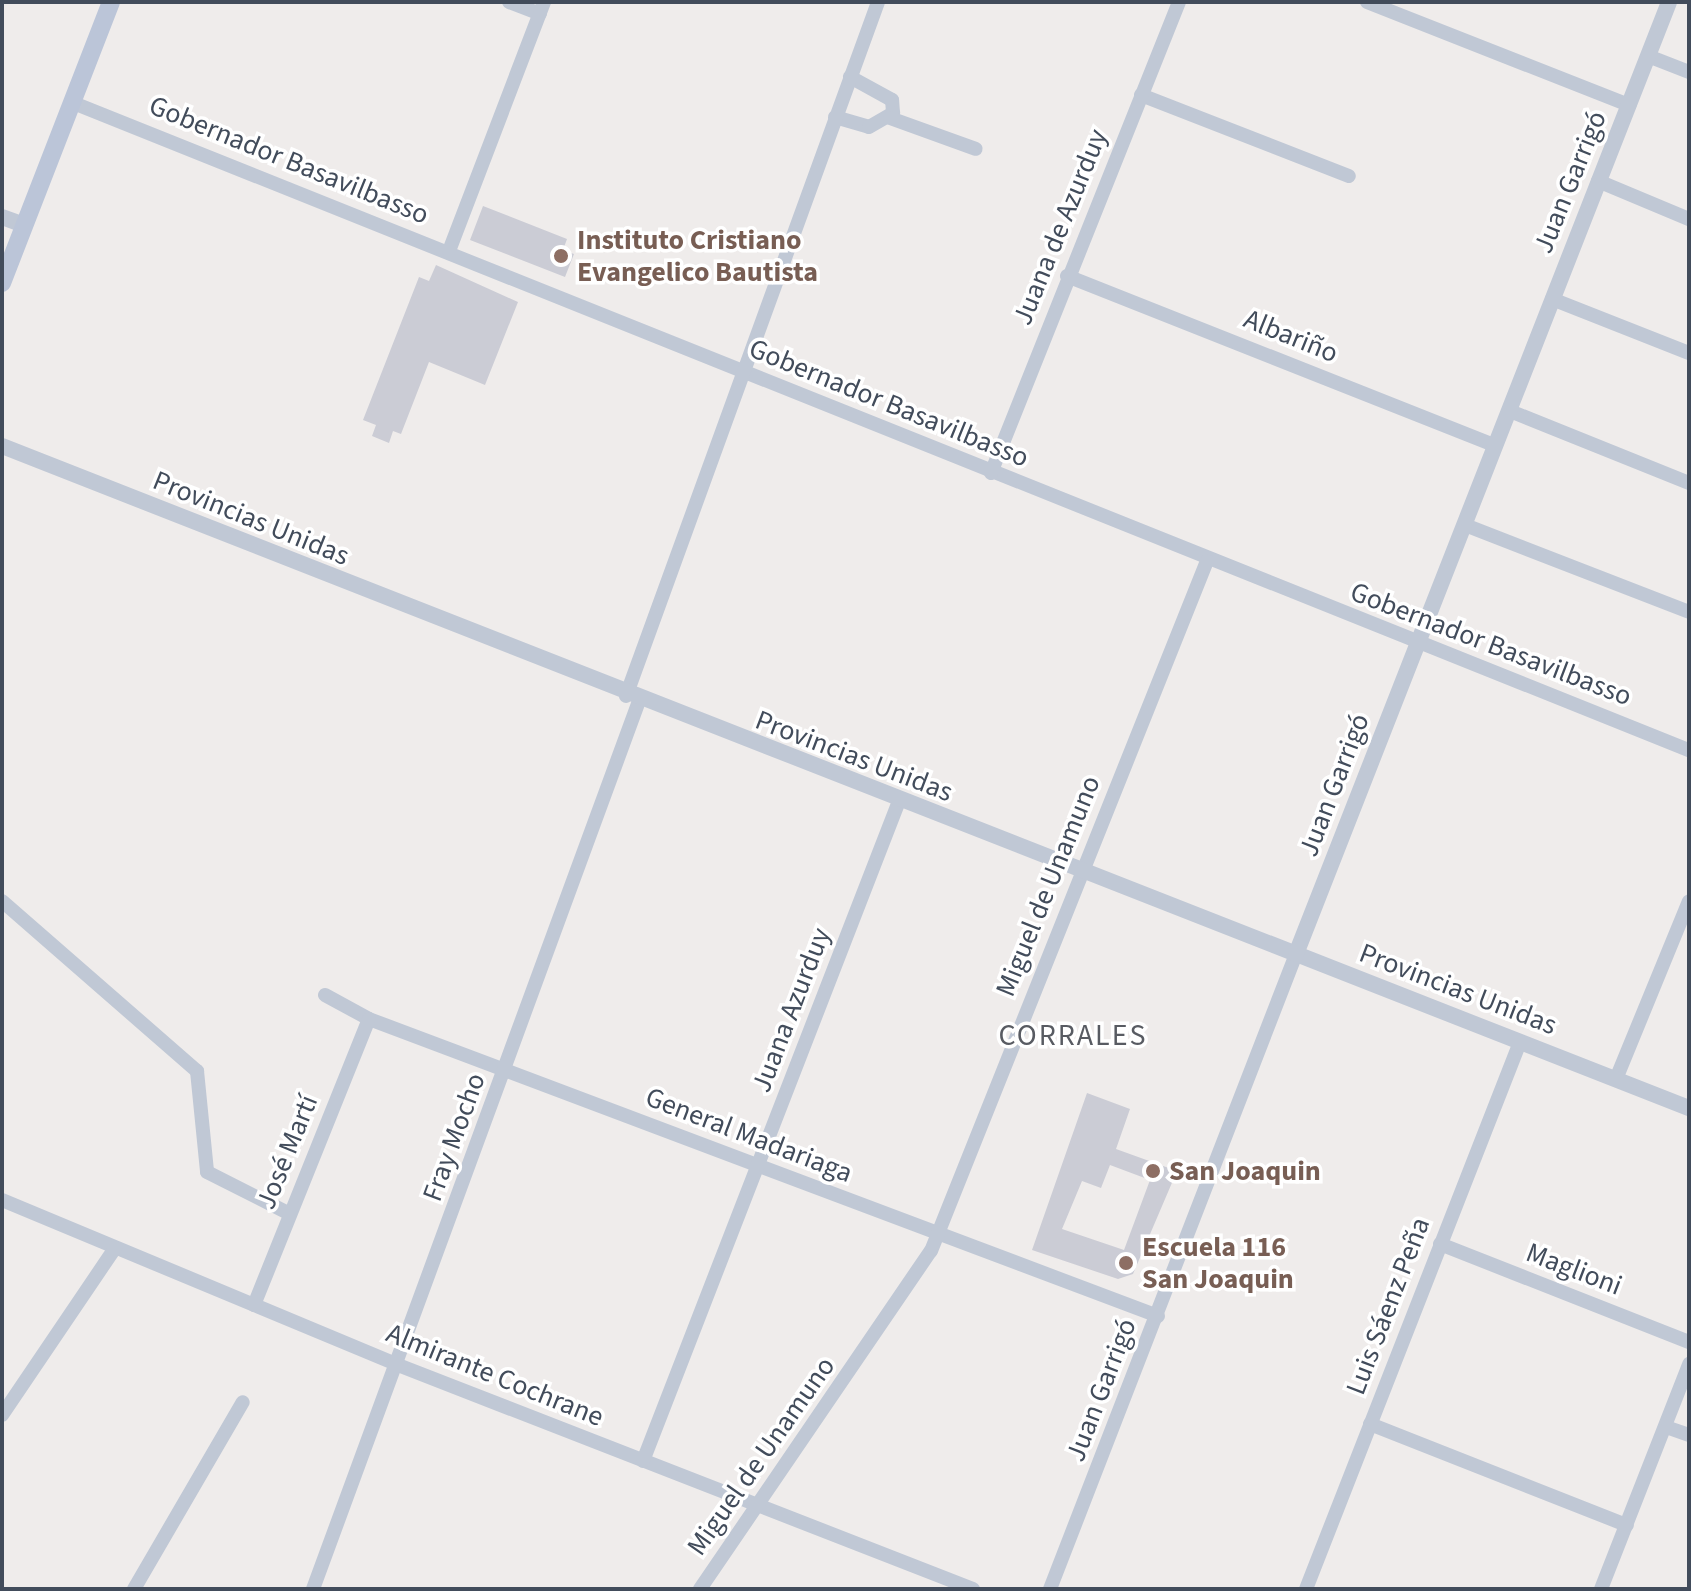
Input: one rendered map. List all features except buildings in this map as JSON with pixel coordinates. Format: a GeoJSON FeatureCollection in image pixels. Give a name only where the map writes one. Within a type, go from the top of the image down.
{"type":"FeatureCollection","features":[{"type":"Feature","properties":{"kind":"main road"},"geometry":{"type":"LineString","coordinates":[[2,283],[111,2]]}},
{"type":"Feature","properties":{"kind":"street"},"geometry":{"type":"LineString","coordinates":[[449,251],[542,8],[509,2]]}},
{"type":"Feature","properties":{"kind":"street","name":"Fray Mocho"},"geometry":{"type":"LineString","coordinates":[[313,1589],[507,1069],[744,372],[878,2]]}},
{"type":"Feature","properties":{"kind":"street","name":"Juana de Azurduy"},"geometry":{"type":"LineString","coordinates":[[991,473],[1067,276],[1179,2]]}},
{"type":"Feature","properties":{"kind":"street"},"geometry":{"type":"LineString","coordinates":[[1367,2],[1629,105]]}},
{"type":"Feature","properties":{"kind":"street","name":"Juan Garrigó"},"geometry":{"type":"LineString","coordinates":[[1050,1589],[1669,2]]}},
{"type":"Feature","properties":{"kind":"street"},"geometry":{"type":"LineString","coordinates":[[1648,56],[1689,72]]}},
{"type":"Feature","properties":{"kind":"street"},"geometry":{"type":"LineString","coordinates":[[850,77],[892,100],[890,118]]}},
{"type":"Feature","properties":{"kind":"street"},"geometry":{"type":"LineString","coordinates":[[1141,95],[1349,176]]}},
{"type":"Feature","properties":{"kind":"street","name":"Gobernador Basavilbasso"},"geometry":{"type":"LineString","coordinates":[[71,102],[449,251],[1207,561],[1689,750]]}},
{"type":"Feature","properties":{"kind":"street"},"geometry":{"type":"LineString","coordinates":[[835,117],[869,127],[890,118],[976,149]]}},
{"type":"Feature","properties":{"kind":"street"},"geometry":{"type":"LineString","coordinates":[[1598,181],[1689,219]]}},
{"type":"Feature","properties":{"kind":"street"},"geometry":{"type":"LineString","coordinates":[[2,217],[24,225]]}},
{"type":"Feature","properties":{"kind":"street","name":"Albariño"},"geometry":{"type":"LineString","coordinates":[[1067,276],[1496,446]]}},
{"type":"Feature","properties":{"kind":"street"},"geometry":{"type":"LineString","coordinates":[[1552,299],[1689,353]]}},
{"type":"Feature","properties":{"kind":"street"},"geometry":{"type":"LineString","coordinates":[[1510,411],[1689,483]]}},
{"type":"Feature","properties":{"kind":"street","name":"Provincias Unidas"},"geometry":{"type":"LineString","coordinates":[[2,446],[633,699],[1689,1108]]}},
{"type":"Feature","properties":{"kind":"street"},"geometry":{"type":"LineString","coordinates":[[1465,525],[1689,612]]}},
{"type":"Feature","properties":{"kind":"street","name":"Miguel de Unamuno"},"geometry":{"type":"LineString","coordinates":[[700,1589],[759,1507],[938,1235],[1207,561]]}},
{"type":"Feature","properties":{"kind":"street","name":"Juana Azurduy"},"geometry":{"type":"LineString","coordinates":[[643,1461],[899,801]]}},
{"type":"Feature","properties":{"kind":"street"},"geometry":{"type":"LineString","coordinates":[[2,901],[197,1071],[207,1172],[290,1214]]}},
{"type":"Feature","properties":{"kind":"street"},"geometry":{"type":"LineString","coordinates":[[1616,1079],[1689,901]]}},
{"type":"Feature","properties":{"kind":"street","name":"General Madariaga"},"geometry":{"type":"LineString","coordinates":[[325,995],[369,1019],[1158,1316]]}},
{"type":"Feature","properties":{"kind":"street","name":"José Martí"},"geometry":{"type":"LineString","coordinates":[[254,1305],[369,1019]]}},
{"type":"Feature","properties":{"kind":"street","name":"Luis Sáenz Peña"},"geometry":{"type":"LineString","coordinates":[[1306,1589],[1520,1042]]}},
{"type":"Feature","properties":{"kind":"street","name":"Almirante Cochrane"},"geometry":{"type":"LineString","coordinates":[[2,1200],[398,1365],[973,1589]]}},
{"type":"Feature","properties":{"kind":"street","name":"Maglioni"},"geometry":{"type":"LineString","coordinates":[[1440,1244],[1689,1342]]}},
{"type":"Feature","properties":{"kind":"street"},"geometry":{"type":"LineString","coordinates":[[2,1415],[115,1248]]}},
{"type":"Feature","properties":{"kind":"street"},"geometry":{"type":"LineString","coordinates":[[1601,1589],[1689,1364]]}},
{"type":"Feature","properties":{"kind":"street"},"geometry":{"type":"LineString","coordinates":[[134,1589],[243,1402]]}},
{"type":"Feature","properties":{"kind":"street"},"geometry":{"type":"LineString","coordinates":[[1370,1424],[1627,1525]]}},
{"type":"Feature","properties":{"kind":"street"},"geometry":{"type":"LineString","coordinates":[[1666,1427],[1689,1435]]}},
{"type":"Feature","properties":{"kind":"place","name":"Instituto Cristiano Evangelico Bautista"},"geometry":{"type":"Point","coordinates":[561,256]}},
{"type":"Feature","properties":{"kind":"place","name":"San Joaquin"},"geometry":{"type":"Point","coordinates":[1153,1171]}},
{"type":"Feature","properties":{"kind":"place","name":"Escuela 116 San Joaquin"},"geometry":{"type":"Point","coordinates":[1126,1263]}},
{"type":"Feature","properties":{"kind":"district","name":"CORRALES"},"geometry":{"type":"Point","coordinates":[1073,1036]}}]}
